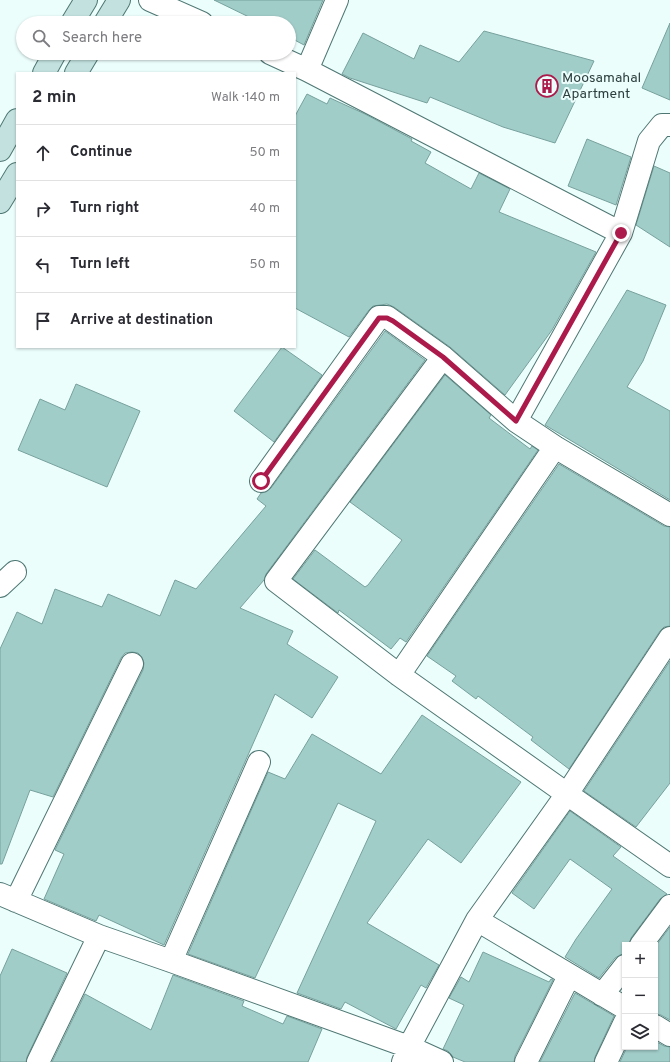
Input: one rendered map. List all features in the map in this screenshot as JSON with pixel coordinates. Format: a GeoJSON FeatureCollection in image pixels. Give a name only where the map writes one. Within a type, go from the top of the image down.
{"type":"FeatureCollection","features":[{"type":"Feature","properties":{"kind":"street"},"geometry":{"type":"LineString","coordinates":[[76,16],[86,0]]}},
{"type":"Feature","properties":{"kind":"street"},"geometry":{"type":"LineString","coordinates":[[109,16],[119,0]]}},
{"type":"Feature","properties":{"kind":"street"},"geometry":{"type":"LineString","coordinates":[[150,0],[186,16]]}},
{"type":"Feature","properties":{"kind":"street"},"geometry":{"type":"LineString","coordinates":[[307,70],[337,0]]}},
{"type":"Feature","properties":{"kind":"street"},"geometry":{"type":"LineString","coordinates":[[45,72],[51,60]]}},
{"type":"Feature","properties":{"kind":"street"},"geometry":{"type":"LineString","coordinates":[[77,72],[84,60]]}},
{"type":"Feature","properties":{"kind":"street"},"geometry":{"type":"LineString","coordinates":[[285,60],[621,233]]}},
{"type":"Feature","properties":{"kind":"street"},"geometry":{"type":"LineString","coordinates":[[0,150],[16,122]]}},
{"type":"Feature","properties":{"kind":"street"},"geometry":{"type":"LineString","coordinates":[[516,421],[621,233],[648,141],[662,124],[670,124]]}},
{"type":"Feature","properties":{"kind":"street"},"geometry":{"type":"LineString","coordinates":[[0,202],[16,176]]}},
{"type":"Feature","properties":{"kind":"street"},"geometry":{"type":"LineString","coordinates":[[261,481],[379,318],[387,318],[443,357],[516,421],[555,447],[670,515]]}},
{"type":"Feature","properties":{"kind":"street"},"geometry":{"type":"LineString","coordinates":[[443,357],[276,581],[399,675],[670,866]]}},
{"type":"Feature","properties":{"kind":"street"},"geometry":{"type":"LineString","coordinates":[[399,675],[555,447]]}},
{"type":"Feature","properties":{"kind":"street"},"geometry":{"type":"LineString","coordinates":[[406,1055],[476,920],[567,794],[670,638]]}},
{"type":"Feature","properties":{"kind":"street"},"geometry":{"type":"LineString","coordinates":[[132,664],[8,897],[99,936],[170,961],[406,1055],[442,1062]]}},
{"type":"Feature","properties":{"kind":"street"},"geometry":{"type":"LineString","coordinates":[[170,961],[259,762]]}},
{"type":"Feature","properties":{"kind":"street"},"geometry":{"type":"LineString","coordinates":[[643,942],[670,906]]}},
{"type":"Feature","properties":{"kind":"street"},"geometry":{"type":"LineString","coordinates":[[476,920],[622,1006]]}},
{"type":"Feature","properties":{"kind":"street"},"geometry":{"type":"LineString","coordinates":[[38,1062],[99,936]]}},
{"type":"Feature","properties":{"kind":"street"},"geometry":{"type":"LineString","coordinates":[[602,995],[622,970]]}},
{"type":"Feature","properties":{"kind":"street"},"geometry":{"type":"LineString","coordinates":[[526,1062],[569,976]]}},
{"type":"Feature","properties":{"kind":"street"},"geometry":{"type":"LineString","coordinates":[[606,1062],[622,1028]]}},
{"type":"Feature","properties":{"kind":"street"},"geometry":{"type":"LineString","coordinates":[[658,1028],[670,1036]]}},
{"type":"Feature","properties":{"kind":"building"},"geometry":{"type":"Polygon","coordinates":[[[214,0],[323,0],[304,45],[296,41],[296,16],[247,16],[214,0]]]}},
{"type":"Feature","properties":{"kind":"building"},"geometry":{"type":"Polygon","coordinates":[[[670,23],[670,100],[642,88],[670,23]]]}},
{"type":"Feature","properties":{"kind":"building","name":"Moosamahal Apartment"},"geometry":{"type":"Polygon","coordinates":[[[484,31],[594,61],[555,143],[503,127],[430,97],[427,103],[350,78],[342,74],[363,33],[414,59],[420,45],[459,62],[484,31]]]}},
{"type":"Feature","properties":{"kind":"building"},"geometry":{"type":"Polygon","coordinates":[[[307,94],[327,104],[330,98],[365,114],[412,139],[411,141],[431,152],[425,163],[471,189],[479,173],[510,189],[499,212],[596,252],[552,330],[505,395],[450,347],[394,307],[387,304],[373,306],[349,337],[296,309],[296,114],[307,94]]]}},
{"type":"Feature","properties":{"kind":"building"},"geometry":{"type":"Polygon","coordinates":[[[587,139],[631,157],[616,205],[568,186],[587,139]]]}},
{"type":"Feature","properties":{"kind":"building"},"geometry":{"type":"Polygon","coordinates":[[[654,166],[670,173],[670,247],[636,225],[654,166]]]}},
{"type":"Feature","properties":{"kind":"building"},"geometry":{"type":"Polygon","coordinates":[[[627,290],[666,305],[643,361],[627,387],[670,411],[670,500],[545,425],[627,290]]]}},
{"type":"Feature","properties":{"kind":"building"},"geometry":{"type":"Polygon","coordinates":[[[385,331],[425,360],[266,574],[264,580],[240,608],[293,631],[287,644],[338,677],[312,718],[275,694],[164,945],[99,915],[96,921],[44,899],[64,854],[55,850],[143,670],[144,663],[142,657],[138,653],[125,653],[121,658],[53,797],[30,790],[2,864],[0,864],[0,649],[17,612],[42,624],[55,589],[102,607],[108,594],[160,616],[175,580],[196,589],[266,506],[257,499],[261,493],[266,492],[271,488],[385,331]]]}},
{"type":"Feature","properties":{"kind":"building"},"geometry":{"type":"Polygon","coordinates":[[[281,348],[283,348],[322,375],[274,442],[234,411],[281,348]]]}},
{"type":"Feature","properties":{"kind":"building"},"geometry":{"type":"Polygon","coordinates":[[[445,375],[491,415],[489,418],[530,449],[532,446],[538,450],[406,642],[400,638],[391,649],[339,610],[338,613],[293,579],[315,550],[365,587],[402,540],[350,502],[445,375]]]}},
{"type":"Feature","properties":{"kind":"building"},"geometry":{"type":"Polygon","coordinates":[[[76,384],[140,411],[107,487],[18,450],[40,399],[65,410],[76,384]]]}},
{"type":"Feature","properties":{"kind":"building"},"geometry":{"type":"Polygon","coordinates":[[[559,464],[664,526],[670,527],[670,626],[664,627],[660,631],[569,769],[531,740],[533,737],[478,696],[476,699],[452,681],[456,676],[427,656],[559,464]]]}},
{"type":"Feature","properties":{"kind":"building"},"geometry":{"type":"Polygon","coordinates":[[[670,661],[670,783],[636,827],[584,791],[670,661]]]}},
{"type":"Feature","properties":{"kind":"building"},"geometry":{"type":"Polygon","coordinates":[[[422,715],[521,782],[461,863],[428,839],[367,923],[439,965],[426,988],[421,985],[396,1029],[345,1002],[341,1009],[297,993],[376,821],[338,803],[255,978],[188,954],[268,772],[285,779],[312,734],[381,774],[422,715]]]}},
{"type":"Feature","properties":{"kind":"building"},"geometry":{"type":"Polygon","coordinates":[[[570,811],[621,847],[613,856],[667,894],[660,899],[631,938],[630,942],[622,942],[622,955],[615,958],[599,978],[565,957],[612,889],[570,859],[534,909],[512,893],[570,811]]]}},
{"type":"Feature","properties":{"kind":"building"},"geometry":{"type":"Polygon","coordinates":[[[670,927],[670,1020],[658,1014],[658,943],[670,927]]]}},
{"type":"Feature","properties":{"kind":"building"},"geometry":{"type":"Polygon","coordinates":[[[12,949],[67,973],[26,1062],[0,1062],[0,976],[12,949]]]}},
{"type":"Feature","properties":{"kind":"building"},"geometry":{"type":"Polygon","coordinates":[[[483,952],[549,982],[551,979],[553,980],[515,1056],[514,1062],[465,1062],[453,1057],[448,1051],[443,1049],[464,1005],[449,998],[461,977],[469,982],[483,952]]]}},
{"type":"Feature","properties":{"kind":"building"},"geometry":{"type":"Polygon","coordinates":[[[173,975],[244,1001],[242,1006],[283,1024],[287,1016],[322,1029],[308,1062],[52,1062],[85,994],[151,1030],[173,975]]]}},
{"type":"Feature","properties":{"kind":"building"},"geometry":{"type":"Polygon","coordinates":[[[575,993],[614,1016],[594,1062],[540,1062],[575,993]]]}},
{"type":"Feature","properties":{"kind":"building"},"geometry":{"type":"Polygon","coordinates":[[[658,1043],[670,1047],[670,1062],[620,1062],[626,1050],[658,1050],[658,1043]]]}},
{"type":"Feature","properties":{"kind":"place","name":"Moosamahal Apartment"},"geometry":{"type":"Point","coordinates":[547,86]}},
{"type":"Feature","properties":{"kind":"route"},"geometry":{"type":"LineString","coordinates":[[261,481],[379,318],[387,318],[393,321],[443,357],[516,421],[621,233]]}}]}
